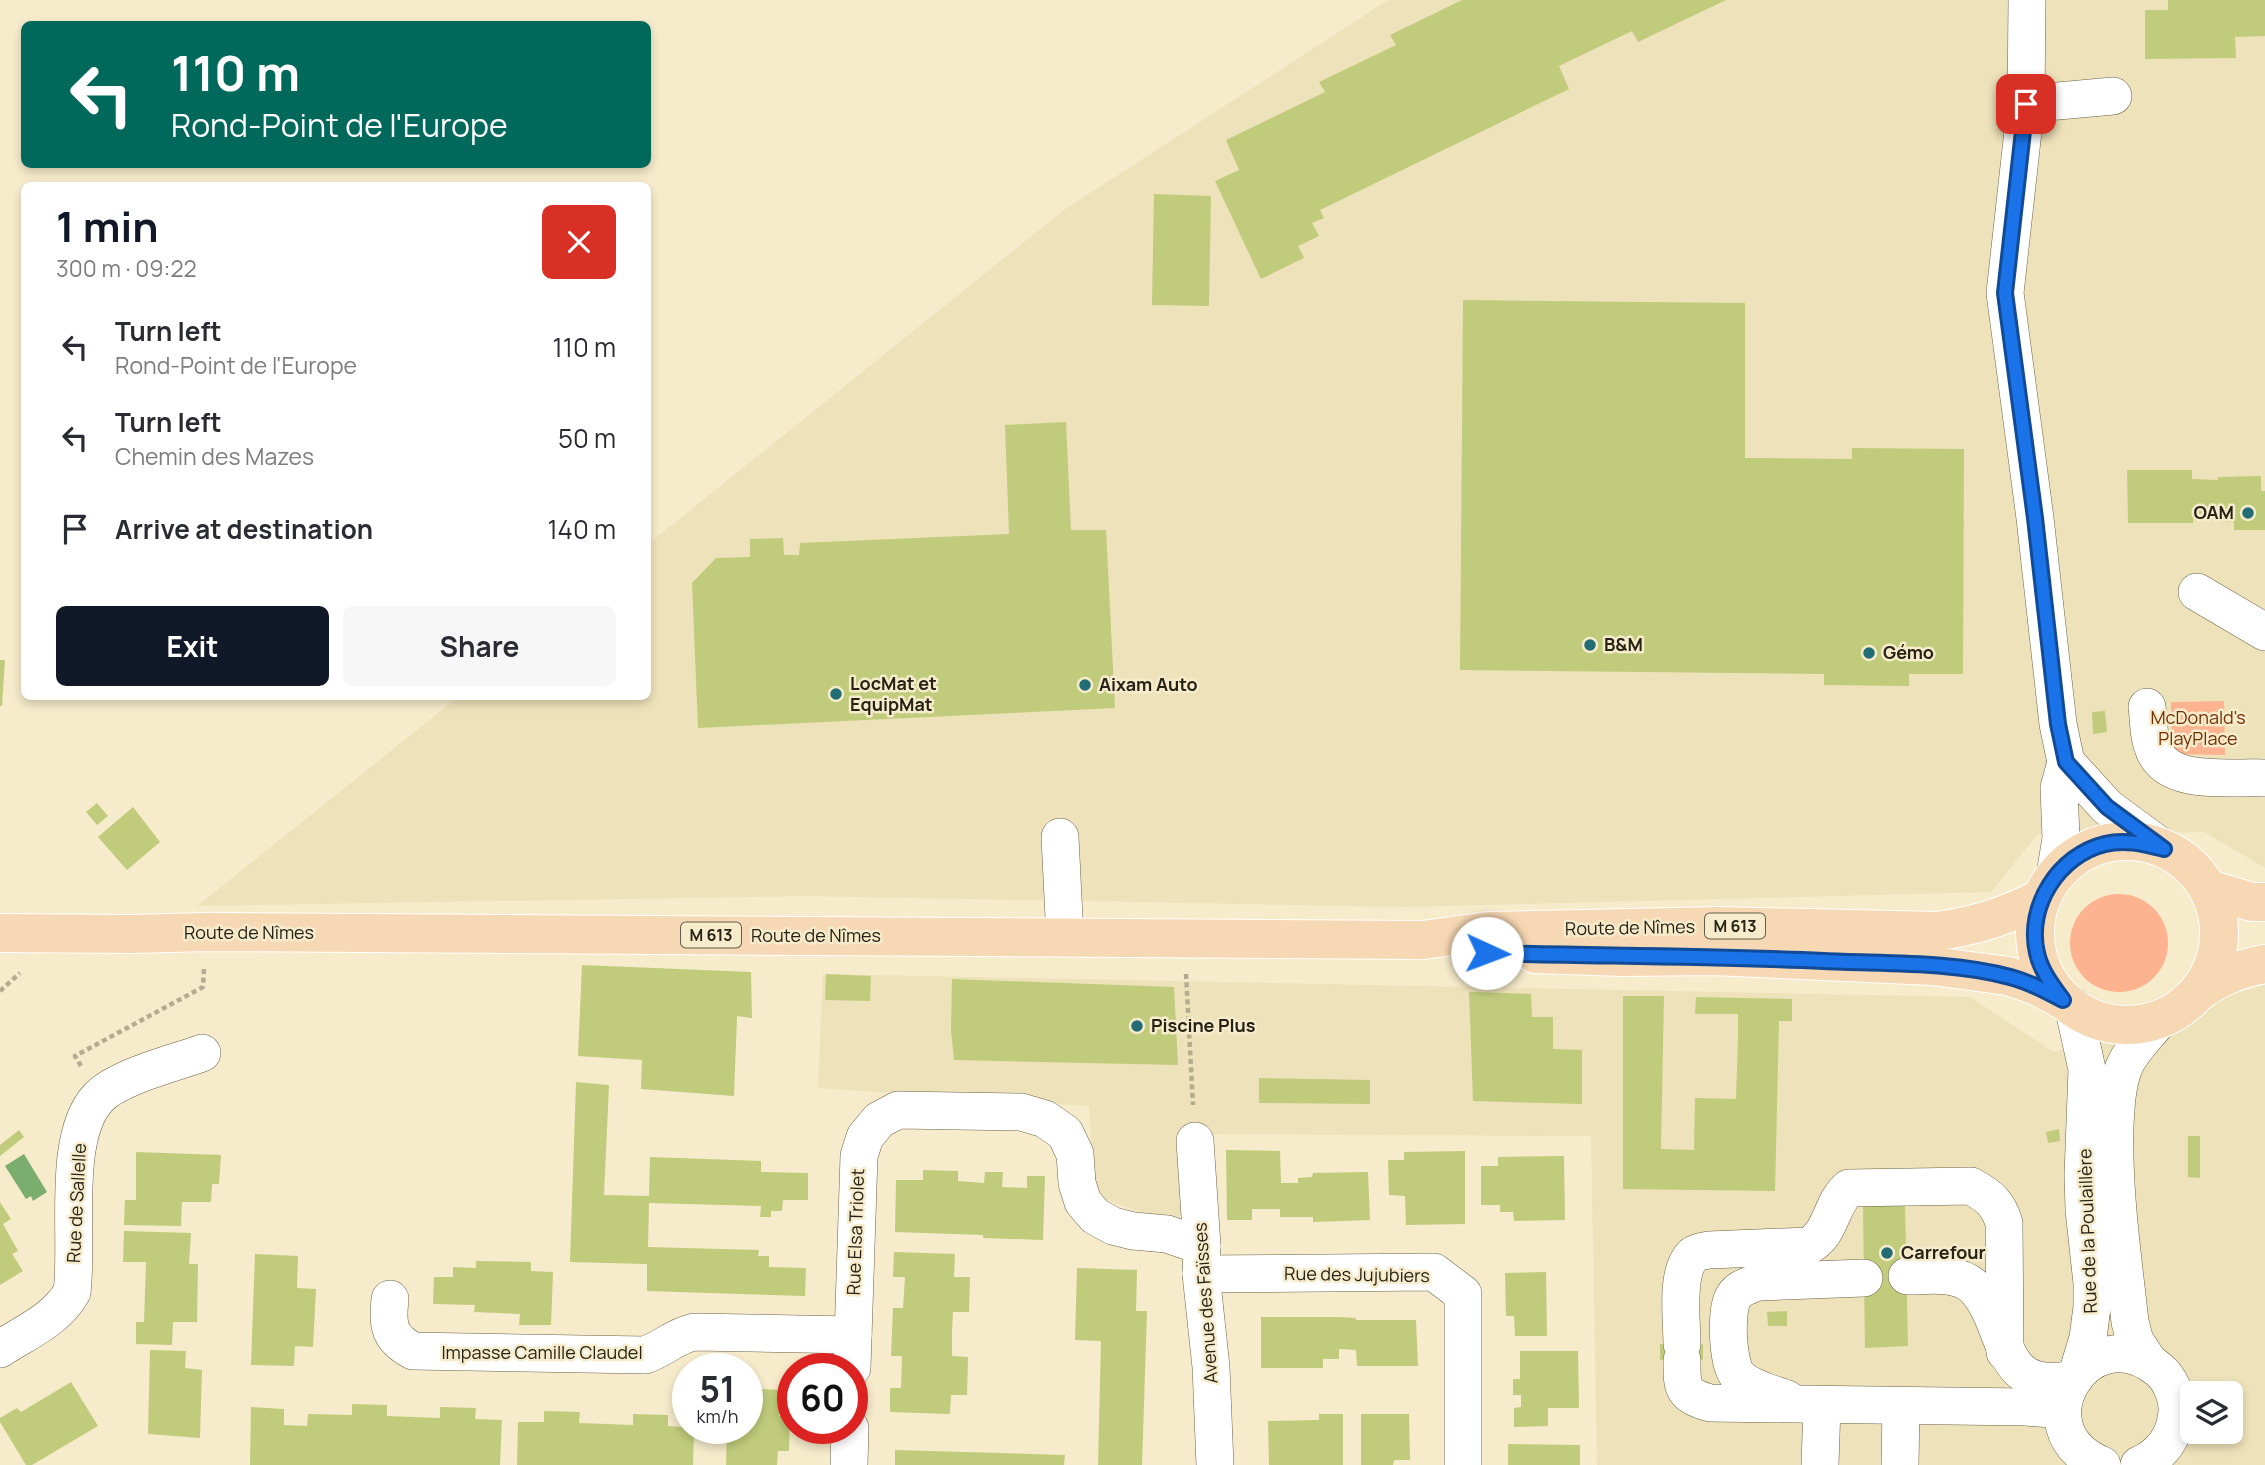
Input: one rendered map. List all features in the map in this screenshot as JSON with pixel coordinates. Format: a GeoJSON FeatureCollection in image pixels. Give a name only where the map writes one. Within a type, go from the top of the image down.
{"type":"FeatureCollection","features":[{"type":"Feature","properties":{"kind":"main road"},"geometry":{"type":"LineString","coordinates":[[2199,992],[2213,969],[2219,942],[2218,915],[2208,889],[2190,866],[2164,849],[2135,841],[2105,844],[2078,855],[2049,886],[2035,925],[2037,952],[2046,978],[2068,1003],[2084,1015],[2108,1023],[2133,1026],[2159,1020],[2180,1009],[2217,978],[2265,964]]}},
{"type":"Feature","properties":{"kind":"main road","name":"Route de Nîmes"},"geometry":{"type":"LineString","coordinates":[[0,933],[1423,940],[1488,931],[1704,926],[1937,931],[1969,926],[2013,912],[2049,886]]}},
{"type":"Feature","properties":{"kind":"main road"},"geometry":{"type":"LineString","coordinates":[[2208,889],[2252,902],[2265,902]]}},
{"type":"Feature","properties":{"kind":"main road","name":"Route de Nîmes"},"geometry":{"type":"LineString","coordinates":[[1423,940],[1487,953],[1624,957],[1713,956],[1933,966],[2008,976],[2037,986],[2068,1003]]}},
{"type":"Feature","properties":{"kind":"street"},"geometry":{"type":"LineString","coordinates":[[2027,0],[2026,104],[2005,293],[2035,518],[2058,724],[2066,762],[2059,788],[2061,838],[2049,886]]}},
{"type":"Feature","properties":{"kind":"street"},"geometry":{"type":"LineString","coordinates":[[2026,104],[2113,96]]}},
{"type":"Feature","properties":{"kind":"street"},"geometry":{"type":"LineString","coordinates":[[2197,592],[2265,632]]}},
{"type":"Feature","properties":{"kind":"street"},"geometry":{"type":"LineString","coordinates":[[2147,706],[2154,751],[2162,764],[2176,772],[2194,776],[2265,778]]}},
{"type":"Feature","properties":{"kind":"street"},"geometry":{"type":"LineString","coordinates":[[2066,762],[2107,807],[2164,849]]}},
{"type":"Feature","properties":{"kind":"street"},"geometry":{"type":"LineString","coordinates":[[1060,837],[1065,938]]}},
{"type":"Feature","properties":{"kind":"street","name":"Rue de la Poulaillère"},"geometry":{"type":"LineString","coordinates":[[2068,1003],[2087,1069],[2083,1175],[2092,1283],[2088,1338],[2071,1387]]}},
{"type":"Feature","properties":{"kind":"street","name":"Rue de la Poulaillère"},"geometry":{"type":"LineString","coordinates":[[2149,1462],[2168,1442],[2176,1425],[2177,1406],[2173,1388],[2162,1372],[2149,1362],[2135,1341],[2130,1322],[2114,1148],[2116,1108],[2123,1069],[2133,1049],[2159,1020]]}},
{"type":"Feature","properties":{"kind":"street"},"geometry":{"type":"LineString","coordinates":[[99,1097],[121,1082],[202,1054]]}},
{"type":"Feature","properties":{"kind":"street","name":"Rue de Sallelle"},"geometry":{"type":"LineString","coordinates":[[0,1349],[56,1314],[72,1292],[78,1144],[85,1119],[99,1097]]}},
{"type":"Feature","properties":{"kind":"street","name":"Rue Elsa Triolet"},"geometry":{"type":"LineString","coordinates":[[852,1352],[859,1156],[865,1137],[879,1120],[898,1110],[1021,1112],[1045,1119],[1065,1133],[1075,1154],[1077,1183],[1083,1202],[1095,1216],[1113,1226],[1167,1234],[1202,1260]]}},
{"type":"Feature","properties":{"kind":"street","name":"Avenue des Faïsses"},"geometry":{"type":"LineString","coordinates":[[1195,1141],[1211,1367],[1214,1465]]}},
{"type":"Feature","properties":{"kind":"street"},"geometry":{"type":"LineString","coordinates":[[2006,1352],[2004,1223],[1999,1207],[1989,1195],[1971,1186],[1849,1188],[1842,1194],[1818,1241],[1808,1246],[1709,1250],[1695,1253],[1687,1262],[1682,1276],[1682,1383],[1688,1394],[1710,1403],[2026,1407],[2071,1387],[2094,1360],[2112,1354],[2131,1354],[2149,1362]]}},
{"type":"Feature","properties":{"kind":"street","name":"Rue des Jujubiers"},"geometry":{"type":"LineString","coordinates":[[1202,1260],[1434,1272],[1462,1294],[1463,1465]]}},
{"type":"Feature","properties":{"kind":"street"},"geometry":{"type":"LineString","coordinates":[[1907,1276],[1947,1275],[1973,1286],[1993,1315],[2006,1352],[2021,1373],[2040,1381],[2057,1382],[2071,1387]]}},
{"type":"Feature","properties":{"kind":"street"},"geometry":{"type":"LineString","coordinates":[[1815,1406],[1755,1387],[1739,1377],[1731,1364],[1728,1315],[1732,1298],[1743,1287],[1757,1282],[1864,1278]]}},
{"type":"Feature","properties":{"kind":"street","name":"Impasse Camille Claudel"},"geometry":{"type":"LineString","coordinates":[[390,1299],[389,1323],[392,1332],[400,1344],[413,1351],[645,1355],[657,1351],[679,1335],[694,1332],[852,1352]]}},
{"type":"Feature","properties":{"kind":"street"},"geometry":{"type":"LineString","coordinates":[[2071,1387],[2069,1437],[2090,1460]]}},
{"type":"Feature","properties":{"kind":"street"},"geometry":{"type":"LineString","coordinates":[[1815,1406],[1820,1465]]}},
{"type":"Feature","properties":{"kind":"street"},"geometry":{"type":"LineString","coordinates":[[1900,1465],[1901,1406]]}},
{"type":"Feature","properties":{"kind":"street"},"geometry":{"type":"LineString","coordinates":[[849,1465],[850,1444]]}},
{"type":"Feature","properties":{"kind":"path"},"geometry":{"type":"LineString","coordinates":[[99,1097],[75,1056],[204,987],[206,932]]}},
{"type":"Feature","properties":{"kind":"path"},"geometry":{"type":"LineString","coordinates":[[1185,939],[1195,1141]]}},
{"type":"Feature","properties":{"kind":"shaded area"},"geometry":{"type":"Polygon","coordinates":[[[1388,0],[2265,0],[2265,868],[2204,832],[2037,835],[1991,892],[1404,907],[807,896],[197,906],[454,700],[651,700],[651,542],[1064,210],[1388,0]]]}},
{"type":"Feature","properties":{"kind":"shaded area"},"geometry":{"type":"Polygon","coordinates":[[[823,974],[1970,997],[2054,1052],[2265,984],[2265,1465],[1597,1465],[1591,1136],[1180,1134],[1186,1228],[1095,1196],[1089,1106],[818,1088],[823,974]]]}},
{"type":"Feature","properties":{"kind":"shaded area"},"geometry":{"type":"Polygon","coordinates":[[[24,1154],[47,1192],[33,1201],[31,1196],[26,1199],[5,1166],[24,1154]]]}},
{"type":"Feature","properties":{"kind":"green space","name":"McDonald's PlayPlace"},"geometry":{"type":"Polygon","coordinates":[[[2224,701],[2225,755],[2172,754],[2171,702],[2224,701]]]}},
{"type":"Feature","properties":{"kind":"green space"},"geometry":{"type":"Polygon","coordinates":[[[2109,894],[2129,894],[2154,908],[2165,924],[2168,943],[2165,962],[2154,978],[2129,992],[2109,992],[2092,984],[2078,970],[2070,953],[2070,933],[2078,916],[2092,902],[2109,894]]]}},
{"type":"Feature","properties":{"kind":"building"},"geometry":{"type":"Polygon","coordinates":[[[1462,0],[1726,0],[1638,42],[1632,31],[1559,66],[1569,89],[1320,210],[1324,218],[1312,223],[1319,236],[1298,246],[1304,258],[1261,279],[1215,181],[1239,170],[1226,140],[1325,92],[1319,82],[1396,45],[1390,35],[1462,0]]]}},
{"type":"Feature","properties":{"kind":"building"},"geometry":{"type":"Polygon","coordinates":[[[2168,0],[2265,0],[2265,36],[2235,37],[2236,58],[2145,59],[2145,10],[2168,10],[2168,0]]]}},
{"type":"Feature","properties":{"kind":"building"},"geometry":{"type":"Polygon","coordinates":[[[1154,194],[1211,196],[1209,306],[1152,305],[1154,194]]]}},
{"type":"Feature","properties":{"kind":"building"},"geometry":{"type":"Polygon","coordinates":[[[1463,300],[1745,303],[1745,458],[1852,459],[1852,448],[1964,449],[1963,674],[1909,674],[1909,686],[1824,685],[1824,674],[1460,670],[1463,300]]]}},
{"type":"Feature","properties":{"kind":"building"},"geometry":{"type":"Polygon","coordinates":[[[1066,422],[1071,530],[1106,530],[1115,708],[698,728],[692,583],[716,558],[750,557],[750,539],[783,538],[784,555],[799,555],[800,543],[1009,534],[1005,425],[1066,422]]]}},
{"type":"Feature","properties":{"kind":"building"},"geometry":{"type":"Polygon","coordinates":[[[2127,470],[2192,470],[2192,479],[2218,480],[2218,477],[2261,476],[2261,491],[2265,491],[2265,530],[2234,530],[2234,522],[2218,521],[2218,514],[2194,514],[2193,523],[2128,523],[2127,470]]]}},
{"type":"Feature","properties":{"kind":"building"},"geometry":{"type":"Polygon","coordinates":[[[0,660],[5,660],[2,706],[0,706],[0,660]]]}},
{"type":"Feature","properties":{"kind":"building"},"geometry":{"type":"Polygon","coordinates":[[[2105,711],[2107,732],[2093,734],[2092,712],[2105,711]]]}},
{"type":"Feature","properties":{"kind":"building"},"geometry":{"type":"Polygon","coordinates":[[[97,803],[108,816],[97,825],[86,812],[97,803]]]}},
{"type":"Feature","properties":{"kind":"building"},"geometry":{"type":"Polygon","coordinates":[[[133,807],[160,842],[127,870],[98,837],[133,807]]]}},
{"type":"Feature","properties":{"kind":"building"},"geometry":{"type":"Polygon","coordinates":[[[582,965],[751,972],[752,1018],[737,1016],[734,1096],[641,1089],[642,1060],[578,1056],[582,965]]]}},
{"type":"Feature","properties":{"kind":"building"},"geometry":{"type":"Polygon","coordinates":[[[826,974],[871,976],[870,1001],[825,1000],[826,974]]]}},
{"type":"Feature","properties":{"kind":"building"},"geometry":{"type":"Polygon","coordinates":[[[952,979],[1174,987],[1178,1065],[954,1060],[951,1030],[952,979]]]}},
{"type":"Feature","properties":{"kind":"building"},"geometry":{"type":"Polygon","coordinates":[[[1469,992],[1531,994],[1532,1017],[1553,1017],[1553,1049],[1582,1050],[1582,1104],[1473,1101],[1469,992]]]}},
{"type":"Feature","properties":{"kind":"building"},"geometry":{"type":"Polygon","coordinates":[[[1623,996],[1664,996],[1661,1149],[1694,1150],[1695,1098],[1736,1099],[1738,1039],[1738,1014],[1695,1014],[1696,997],[1792,999],[1792,1021],[1779,1021],[1775,1191],[1623,1189],[1623,996]]]}},
{"type":"Feature","properties":{"kind":"building"},"geometry":{"type":"Polygon","coordinates":[[[1259,1078],[1370,1080],[1370,1104],[1259,1103],[1259,1078]]]}},
{"type":"Feature","properties":{"kind":"building"},"geometry":{"type":"Polygon","coordinates":[[[576,1082],[609,1085],[604,1195],[649,1196],[650,1157],[761,1161],[761,1172],[808,1173],[808,1200],[783,1200],[782,1211],[771,1211],[771,1217],[760,1217],[761,1206],[649,1203],[648,1247],[759,1250],[758,1256],[769,1256],[769,1267],[806,1268],[805,1296],[647,1291],[647,1264],[570,1262],[576,1082]]]}},
{"type":"Feature","properties":{"kind":"building"},"geometry":{"type":"Polygon","coordinates":[[[2059,1129],[2060,1141],[2048,1143],[2046,1132],[2059,1129]]]}},
{"type":"Feature","properties":{"kind":"building"},"geometry":{"type":"Polygon","coordinates":[[[19,1130],[24,1137],[0,1156],[0,1145],[19,1130]]]}},
{"type":"Feature","properties":{"kind":"building"},"geometry":{"type":"Polygon","coordinates":[[[2188,1136],[2200,1136],[2200,1178],[2188,1177],[2188,1136]]]}},
{"type":"Feature","properties":{"kind":"building"},"geometry":{"type":"Polygon","coordinates":[[[1226,1150],[1280,1151],[1281,1183],[1298,1183],[1298,1178],[1312,1177],[1313,1173],[1368,1172],[1370,1220],[1313,1222],[1313,1217],[1280,1217],[1280,1209],[1252,1209],[1252,1220],[1227,1220],[1226,1150]]]}},
{"type":"Feature","properties":{"kind":"building"},"geometry":{"type":"Polygon","coordinates":[[[1465,1151],[1465,1224],[1406,1225],[1405,1196],[1389,1195],[1388,1160],[1404,1160],[1404,1152],[1465,1151]]]}},
{"type":"Feature","properties":{"kind":"building"},"geometry":{"type":"Polygon","coordinates":[[[136,1152],[221,1155],[219,1184],[212,1184],[211,1202],[182,1202],[181,1226],[124,1225],[125,1200],[136,1200],[136,1152]]]}},
{"type":"Feature","properties":{"kind":"building"},"geometry":{"type":"Polygon","coordinates":[[[1564,1156],[1565,1220],[1514,1221],[1513,1212],[1500,1212],[1500,1205],[1481,1205],[1481,1166],[1498,1166],[1498,1157],[1564,1156]]]}},
{"type":"Feature","properties":{"kind":"building"},"geometry":{"type":"Polygon","coordinates":[[[923,1170],[958,1171],[958,1181],[984,1183],[985,1172],[1003,1172],[1002,1187],[1027,1188],[1027,1176],[1045,1176],[1043,1240],[895,1232],[896,1180],[923,1180],[923,1170]]]}},
{"type":"Feature","properties":{"kind":"building"},"geometry":{"type":"Polygon","coordinates":[[[0,1202],[11,1219],[3,1224],[18,1251],[12,1254],[23,1271],[0,1285],[0,1202]]]}},
{"type":"Feature","properties":{"kind":"building"},"geometry":{"type":"Polygon","coordinates":[[[1905,1205],[1908,1346],[1865,1348],[1863,1206],[1905,1205]]]}},
{"type":"Feature","properties":{"kind":"building"},"geometry":{"type":"Polygon","coordinates":[[[124,1231],[191,1233],[189,1264],[198,1264],[197,1322],[173,1322],[172,1345],[136,1344],[136,1322],[144,1322],[146,1262],[123,1262],[124,1231]]]}},
{"type":"Feature","properties":{"kind":"building"},"geometry":{"type":"Polygon","coordinates":[[[894,1252],[955,1254],[954,1277],[970,1277],[969,1312],[953,1312],[952,1333],[952,1356],[968,1357],[967,1395],[951,1395],[950,1414],[890,1412],[890,1388],[901,1388],[902,1356],[891,1356],[893,1308],[903,1308],[905,1277],[893,1277],[894,1252]]]}},
{"type":"Feature","properties":{"kind":"building"},"geometry":{"type":"Polygon","coordinates":[[[255,1254],[298,1256],[297,1288],[316,1289],[313,1347],[295,1346],[294,1366],[251,1365],[255,1254]]]}},
{"type":"Feature","properties":{"kind":"building"},"geometry":{"type":"Polygon","coordinates":[[[476,1261],[531,1262],[531,1271],[553,1272],[551,1325],[519,1325],[520,1314],[474,1312],[475,1305],[433,1304],[434,1277],[453,1277],[453,1267],[476,1268],[476,1261]]]}},
{"type":"Feature","properties":{"kind":"building"},"geometry":{"type":"Polygon","coordinates":[[[1077,1268],[1137,1270],[1136,1311],[1147,1311],[1142,1465],[1098,1465],[1101,1341],[1075,1340],[1077,1268]]]}},
{"type":"Feature","properties":{"kind":"building"},"geometry":{"type":"Polygon","coordinates":[[[1546,1272],[1547,1336],[1515,1336],[1514,1316],[1506,1316],[1505,1273],[1546,1272]]]}},
{"type":"Feature","properties":{"kind":"building"},"geometry":{"type":"Polygon","coordinates":[[[1787,1311],[1787,1326],[1768,1326],[1767,1312],[1787,1311]]]}},
{"type":"Feature","properties":{"kind":"building"},"geometry":{"type":"Polygon","coordinates":[[[1261,1317],[1416,1320],[1418,1366],[1357,1366],[1356,1350],[1339,1349],[1339,1359],[1323,1359],[1323,1368],[1261,1368],[1261,1317]]]}},
{"type":"Feature","properties":{"kind":"building"},"geometry":{"type":"Polygon","coordinates":[[[1660,1344],[1703,1344],[1703,1360],[1660,1360],[1660,1344]]]}},
{"type":"Feature","properties":{"kind":"building"},"geometry":{"type":"Polygon","coordinates":[[[150,1350],[186,1351],[185,1368],[202,1370],[200,1438],[148,1434],[150,1350]]]}},
{"type":"Feature","properties":{"kind":"building"},"geometry":{"type":"Polygon","coordinates":[[[1520,1351],[1578,1351],[1579,1408],[1548,1408],[1548,1426],[1514,1427],[1514,1408],[1521,1407],[1521,1395],[1513,1395],[1513,1379],[1520,1379],[1520,1351]]]}},
{"type":"Feature","properties":{"kind":"building"},"geometry":{"type":"Polygon","coordinates":[[[71,1382],[98,1426],[32,1465],[26,1465],[0,1418],[17,1408],[21,1412],[71,1382]]]}},
{"type":"Feature","properties":{"kind":"building"},"geometry":{"type":"Polygon","coordinates":[[[763,1389],[777,1390],[777,1444],[789,1444],[789,1451],[778,1451],[777,1465],[726,1465],[727,1444],[763,1444],[763,1389]]]}},
{"type":"Feature","properties":{"kind":"building"},"geometry":{"type":"Polygon","coordinates":[[[352,1404],[387,1405],[387,1416],[440,1418],[440,1407],[476,1408],[475,1419],[502,1420],[500,1465],[250,1465],[251,1407],[284,1409],[284,1425],[307,1426],[308,1414],[352,1415],[352,1404]]]}},
{"type":"Feature","properties":{"kind":"building"},"geometry":{"type":"Polygon","coordinates":[[[544,1411],[580,1412],[579,1423],[633,1425],[633,1414],[668,1415],[668,1426],[672,1426],[672,1444],[694,1444],[693,1465],[517,1465],[518,1422],[544,1422],[544,1411]]]}},
{"type":"Feature","properties":{"kind":"building"},"geometry":{"type":"Polygon","coordinates":[[[1319,1414],[1343,1414],[1343,1465],[1269,1465],[1268,1421],[1319,1420],[1319,1414]]]}},
{"type":"Feature","properties":{"kind":"building"},"geometry":{"type":"Polygon","coordinates":[[[1361,1414],[1409,1414],[1410,1460],[1394,1460],[1393,1465],[1361,1465],[1361,1414]]]}},
{"type":"Feature","properties":{"kind":"building"},"geometry":{"type":"Polygon","coordinates":[[[1508,1444],[1580,1445],[1580,1465],[1508,1465],[1508,1444]]]}},
{"type":"Feature","properties":{"kind":"building"},"geometry":{"type":"Polygon","coordinates":[[[895,1450],[1065,1455],[1064,1465],[895,1465],[895,1450]]]}},
{"type":"Feature","properties":{"kind":"place","name":"OAM"},"geometry":{"type":"Point","coordinates":[2248,513]}},
{"type":"Feature","properties":{"kind":"place","name":"B&M"},"geometry":{"type":"Point","coordinates":[1590,645]}},
{"type":"Feature","properties":{"kind":"place","name":"Gémo"},"geometry":{"type":"Point","coordinates":[1869,653]}},
{"type":"Feature","properties":{"kind":"place","name":"Aixam Auto"},"geometry":{"type":"Point","coordinates":[1085,685]}},
{"type":"Feature","properties":{"kind":"place","name":"LocMat et EquipMat"},"geometry":{"type":"Point","coordinates":[836,694]}},
{"type":"Feature","properties":{"kind":"place","name":"Piscine Plus"},"geometry":{"type":"Point","coordinates":[1137,1026]}},
{"type":"Feature","properties":{"kind":"place","name":"Carrefour"},"geometry":{"type":"Point","coordinates":[1887,1253]}},
{"type":"Feature","properties":{"kind":"route"},"geometry":{"type":"LineString","coordinates":[[1487,953],[1624,957],[1713,956],[1933,966],[2008,976],[2037,986],[2063,1000],[2046,978],[2037,952],[2035,925],[2042,898],[2055,875],[2078,855],[2105,844],[2135,841],[2164,849],[2107,807],[2066,762],[2058,724],[2035,518],[2005,293],[2026,104]]}}]}
